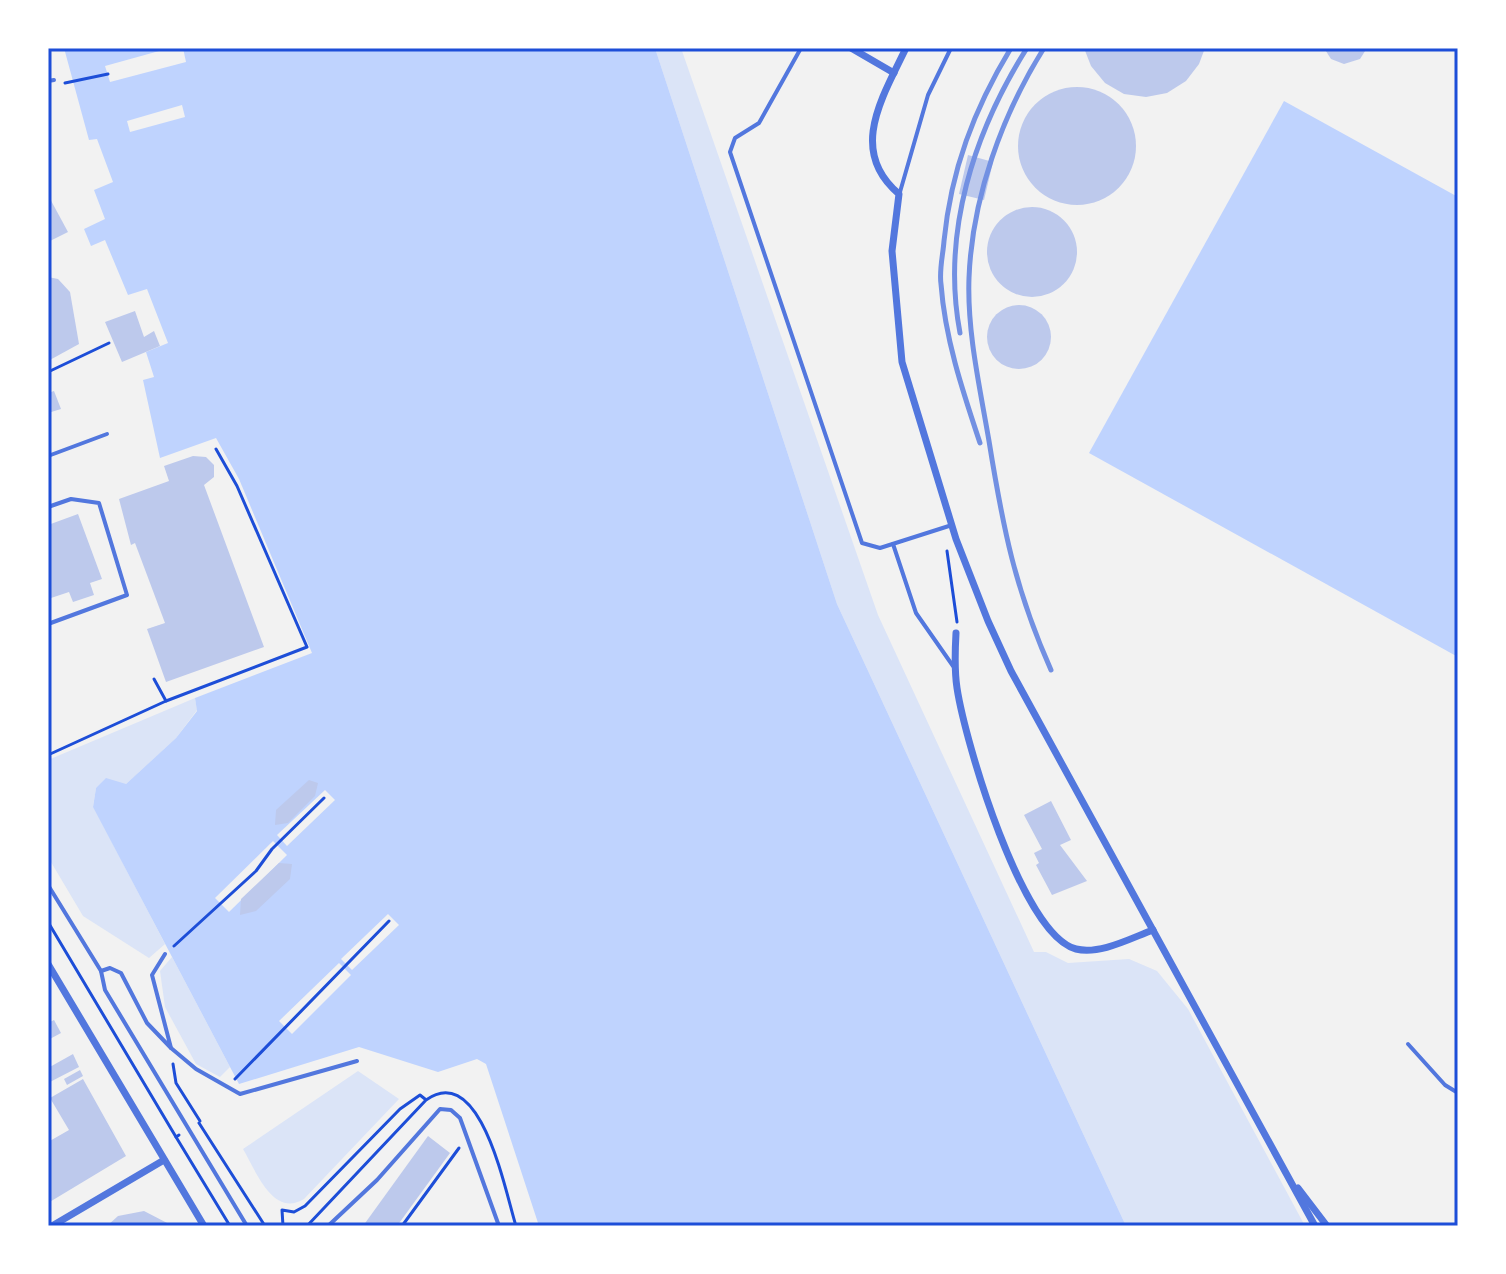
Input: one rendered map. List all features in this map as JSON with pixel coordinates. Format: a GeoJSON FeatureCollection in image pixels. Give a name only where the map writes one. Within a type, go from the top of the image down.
{"type":"FeatureCollection","features":[{"type":"Feature","properties":{"kind":"street"},"geometry":{"type":"LineString","coordinates":[[851,48],[894,73]]}},
{"type":"Feature","properties":{"kind":"street"},"geometry":{"type":"LineString","coordinates":[[906,48],[874,126],[872,158],[877,171],[899,194],[892,251],[902,362],[956,539],[999,647],[1315,1226]]}},
{"type":"Feature","properties":{"kind":"street"},"geometry":{"type":"LineString","coordinates":[[956,633],[954,668],[966,731],[988,805],[1042,924],[1062,942],[1091,950],[1153,930]]}},
{"type":"Feature","properties":{"kind":"street"},"geometry":{"type":"LineString","coordinates":[[48,964],[204,1226]]}},
{"type":"Feature","properties":{"kind":"street"},"geometry":{"type":"LineString","coordinates":[[56,1225],[164,1160]]}},
{"type":"Feature","properties":{"kind":"street"},"geometry":{"type":"LineString","coordinates":[[1285,1170],[1327,1226]]}},
{"type":"Feature","properties":{"kind":"lane"},"geometry":{"type":"LineString","coordinates":[[801,48],[759,123],[735,138],[730,152],[858,534],[868,547],[893,544],[952,525]]}},
{"type":"Feature","properties":{"kind":"lane"},"geometry":{"type":"LineString","coordinates":[[899,194],[928,95],[951,48]]}},
{"type":"Feature","properties":{"kind":"lane"},"geometry":{"type":"LineString","coordinates":[[48,456],[107,434]]}},
{"type":"Feature","properties":{"kind":"lane"},"geometry":{"type":"LineString","coordinates":[[48,507],[71,499],[99,503],[127,595],[48,624]]}},
{"type":"Feature","properties":{"kind":"lane"},"geometry":{"type":"LineString","coordinates":[[893,544],[916,613],[954,668]]}},
{"type":"Feature","properties":{"kind":"lane"},"geometry":{"type":"LineString","coordinates":[[48,885],[101,971],[105,990],[247,1226]]}},
{"type":"Feature","properties":{"kind":"lane"},"geometry":{"type":"LineString","coordinates":[[165,954],[152,975],[171,1048]]}},
{"type":"Feature","properties":{"kind":"lane"},"geometry":{"type":"LineString","coordinates":[[101,971],[110,968],[121,973],[147,1023],[171,1048],[196,1069],[240,1094],[357,1061]]}},
{"type":"Feature","properties":{"kind":"lane"},"geometry":{"type":"LineString","coordinates":[[1408,1044],[1445,1085],[1458,1093]]}},
{"type":"Feature","properties":{"kind":"lane"},"geometry":{"type":"LineString","coordinates":[[328,1226],[377,1180],[440,1109],[451,1110],[460,1118],[499,1226]]}},
{"type":"Feature","properties":{"kind":"path"},"geometry":{"type":"LineString","coordinates":[[66,84],[108,74]]}},
{"type":"Feature","properties":{"kind":"path"},"geometry":{"type":"LineString","coordinates":[[48,372],[109,343]]}},
{"type":"Feature","properties":{"kind":"path"},"geometry":{"type":"LineString","coordinates":[[48,755],[166,701],[307,647],[237,486],[216,449]]}},
{"type":"Feature","properties":{"kind":"path"},"geometry":{"type":"LineString","coordinates":[[956,539],[946,552],[958,610],[956,633]]}},
{"type":"Feature","properties":{"kind":"path"},"geometry":{"type":"LineString","coordinates":[[154,679],[166,701]]}},
{"type":"Feature","properties":{"kind":"path"},"geometry":{"type":"LineString","coordinates":[[165,954],[234,892],[284,836],[324,798]]}},
{"type":"Feature","properties":{"kind":"path"},"geometry":{"type":"LineString","coordinates":[[48,911],[49,926],[230,1226]]}},
{"type":"Feature","properties":{"kind":"path"},"geometry":{"type":"LineString","coordinates":[[229,1087],[293,1017],[389,921]]}},
{"type":"Feature","properties":{"kind":"path"},"geometry":{"type":"LineString","coordinates":[[86,995],[91,993]]}},
{"type":"Feature","properties":{"kind":"path"},"geometry":{"type":"LineString","coordinates":[[176,1083],[265,1226]]}},
{"type":"Feature","properties":{"kind":"path"},"geometry":{"type":"LineString","coordinates":[[307,1226],[426,1100],[433,1095],[455,1092],[473,1105],[516,1226]]}},
{"type":"Feature","properties":{"kind":"path"},"geometry":{"type":"LineString","coordinates":[[283,1226],[282,1210],[294,1212],[305,1206],[400,1109],[420,1095],[426,1100]]}},
{"type":"Feature","properties":{"kind":"path"},"geometry":{"type":"LineString","coordinates":[[176,1137],[201,1122]]}},
{"type":"Feature","properties":{"kind":"path"},"geometry":{"type":"LineString","coordinates":[[402,1226],[467,1138]]}},
{"type":"Feature","properties":{"kind":"shaded area"},"geometry":{"type":"Polygon","coordinates":[[[655,48],[681,48],[878,615],[1034,952],[1046,952],[1068,963],[1129,959],[1157,971],[1188,1009],[1305,1226],[1126,1226],[837,604],[655,48]]]}},
{"type":"Feature","properties":{"kind":"shaded area"},"geometry":{"type":"Polygon","coordinates":[[[195,698],[197,710],[176,738],[126,784],[96,788],[93,806],[165,944],[149,958],[83,916],[48,857],[48,760],[195,698]]]}},
{"type":"Feature","properties":{"kind":"shaded area"},"geometry":{"type":"Polygon","coordinates":[[[172,957],[230,1067],[220,1077],[196,1064],[165,1007],[160,971],[172,957]]]}},
{"type":"Feature","properties":{"kind":"shaded area"},"geometry":{"type":"Polygon","coordinates":[[[358,1071],[399,1099],[304,1199],[293,1203],[283,1202],[267,1189],[243,1149],[358,1071]]]}},
{"type":"Feature","properties":{"kind":"water"},"geometry":{"type":"Polygon","coordinates":[[[64,48],[655,48],[837,604],[1126,1226],[539,1226],[486,1064],[477,1059],[438,1072],[359,1047],[239,1084],[93,807],[96,788],[106,778],[126,784],[176,738],[197,711],[195,698],[312,653],[239,479],[216,438],[160,458],[143,380],[154,377],[146,352],[168,343],[147,289],[128,295],[105,240],[91,246],[84,229],[105,219],[94,190],[113,182],[97,139],[89,140],[64,48]]]}},
{"type":"Feature","properties":{"kind":"water"},"geometry":{"type":"Polygon","coordinates":[[[1284,101],[1458,197],[1458,657],[1089,453],[1284,101]]]}},
{"type":"Feature","properties":{"kind":"pier"},"geometry":{"type":"Polygon","coordinates":[[[170,48],[183,48],[186,62],[110,82],[105,66],[170,48]]]}},
{"type":"Feature","properties":{"kind":"pier"},"geometry":{"type":"Polygon","coordinates":[[[182,105],[185,117],[130,132],[127,121],[182,105]]]}},
{"type":"Feature","properties":{"kind":"pier"},"geometry":{"type":"Polygon","coordinates":[[[325,790],[335,800],[287,846],[277,835],[325,790]]]}},
{"type":"Feature","properties":{"kind":"pier"},"geometry":{"type":"Polygon","coordinates":[[[273,841],[287,855],[229,912],[215,898],[273,841]]]}},
{"type":"Feature","properties":{"kind":"pier"},"geometry":{"type":"Polygon","coordinates":[[[388,914],[399,925],[352,970],[341,959],[388,914]]]}},
{"type":"Feature","properties":{"kind":"pier"},"geometry":{"type":"Polygon","coordinates":[[[339,963],[351,975],[292,1034],[279,1021],[339,963]]]}},
{"type":"Feature","properties":{"kind":"building"},"geometry":{"type":"Polygon","coordinates":[[[1084,48],[1205,48],[1199,64],[1186,81],[1167,93],[1146,97],[1124,94],[1105,83],[1091,66],[1084,48]]]}},
{"type":"Feature","properties":{"kind":"building"},"geometry":{"type":"Polygon","coordinates":[[[1324,48],[1367,48],[1360,59],[1344,64],[1331,59],[1324,48]]]}},
{"type":"Feature","properties":{"kind":"building"},"geometry":{"type":"Polygon","coordinates":[[[1077,87],[1100,91],[1119,104],[1132,123],[1136,146],[1132,169],[1119,188],[1100,201],[1077,205],[1054,201],[1035,188],[1022,169],[1018,146],[1022,123],[1035,104],[1054,91],[1077,87]]]}},
{"type":"Feature","properties":{"kind":"building"},"geometry":{"type":"Polygon","coordinates":[[[968,155],[993,162],[984,200],[959,194],[968,155]]]}},
{"type":"Feature","properties":{"kind":"building"},"geometry":{"type":"Polygon","coordinates":[[[48,195],[68,232],[48,242],[48,195]]]}},
{"type":"Feature","properties":{"kind":"building"},"geometry":{"type":"Polygon","coordinates":[[[1032,207],[1049,210],[1064,220],[1074,235],[1077,252],[1074,269],[1064,284],[1049,294],[1032,297],[1015,294],[1000,284],[990,269],[987,252],[990,235],[1000,220],[1015,210],[1032,207]]]}},
{"type":"Feature","properties":{"kind":"building"},"geometry":{"type":"Polygon","coordinates":[[[48,277],[58,279],[70,292],[79,344],[48,361],[48,277]]]}},
{"type":"Feature","properties":{"kind":"building"},"geometry":{"type":"Polygon","coordinates":[[[1013,305],[1025,305],[1042,314],[1049,325],[1049,349],[1042,360],[1025,369],[1013,369],[1001,364],[992,355],[987,343],[987,331],[992,319],[1001,310],[1013,305]]]}},
{"type":"Feature","properties":{"kind":"building"},"geometry":{"type":"Polygon","coordinates":[[[135,311],[144,337],[154,331],[160,346],[122,362],[105,322],[135,311]]]}},
{"type":"Feature","properties":{"kind":"building"},"geometry":{"type":"Polygon","coordinates":[[[54,391],[61,409],[48,413],[48,393],[54,391]]]}},
{"type":"Feature","properties":{"kind":"building"},"geometry":{"type":"Polygon","coordinates":[[[193,456],[206,457],[214,465],[214,477],[204,485],[264,647],[166,682],[147,629],[165,623],[135,543],[131,545],[119,499],[169,481],[164,466],[193,456]]]}},
{"type":"Feature","properties":{"kind":"building"},"geometry":{"type":"Polygon","coordinates":[[[78,514],[102,579],[90,583],[94,595],[73,602],[69,592],[48,599],[48,525],[78,514]]]}},
{"type":"Feature","properties":{"kind":"building"},"geometry":{"type":"Polygon","coordinates":[[[309,780],[318,783],[315,796],[288,823],[275,825],[276,810],[309,780]]]}},
{"type":"Feature","properties":{"kind":"building"},"geometry":{"type":"Polygon","coordinates":[[[1051,801],[1071,840],[1060,845],[1087,881],[1052,895],[1036,865],[1039,863],[1034,853],[1042,849],[1024,815],[1051,801]]]}},
{"type":"Feature","properties":{"kind":"building"},"geometry":{"type":"Polygon","coordinates":[[[279,863],[292,864],[290,879],[256,911],[240,915],[241,899],[279,863]]]}},
{"type":"Feature","properties":{"kind":"building"},"geometry":{"type":"Polygon","coordinates":[[[54,1020],[61,1033],[48,1040],[48,1023],[54,1020]]]}},
{"type":"Feature","properties":{"kind":"building"},"geometry":{"type":"Polygon","coordinates":[[[73,1054],[79,1067],[48,1083],[48,1068],[73,1054]]]}},
{"type":"Feature","properties":{"kind":"building"},"geometry":{"type":"Polygon","coordinates":[[[80,1070],[83,1076],[67,1085],[64,1079],[80,1070]]]}},
{"type":"Feature","properties":{"kind":"building"},"geometry":{"type":"Polygon","coordinates":[[[83,1079],[126,1156],[48,1203],[48,1142],[69,1130],[50,1098],[83,1079]]]}},
{"type":"Feature","properties":{"kind":"building"},"geometry":{"type":"Polygon","coordinates":[[[428,1136],[450,1153],[397,1226],[363,1226],[428,1136]]]}},
{"type":"Feature","properties":{"kind":"building"},"geometry":{"type":"Polygon","coordinates":[[[144,1211],[173,1226],[107,1226],[118,1216],[144,1211]]]}},
{"type":"Feature","properties":{"kind":"railway"},"geometry":{"type":"LineString","coordinates":[[980,443],[951,345],[943,305],[941,268],[952,189],[966,141],[986,94],[1011,48]]}},
{"type":"Feature","properties":{"kind":"railway"},"geometry":{"type":"LineString","coordinates":[[960,333],[955,295],[955,258],[966,184],[992,114],[1027,48]]}},
{"type":"Feature","properties":{"kind":"railway"},"geometry":{"type":"LineString","coordinates":[[1044,48],[1015,101],[992,158],[971,248],[969,298],[975,360],[1005,530],[1019,585],[1051,670]]}}]}
